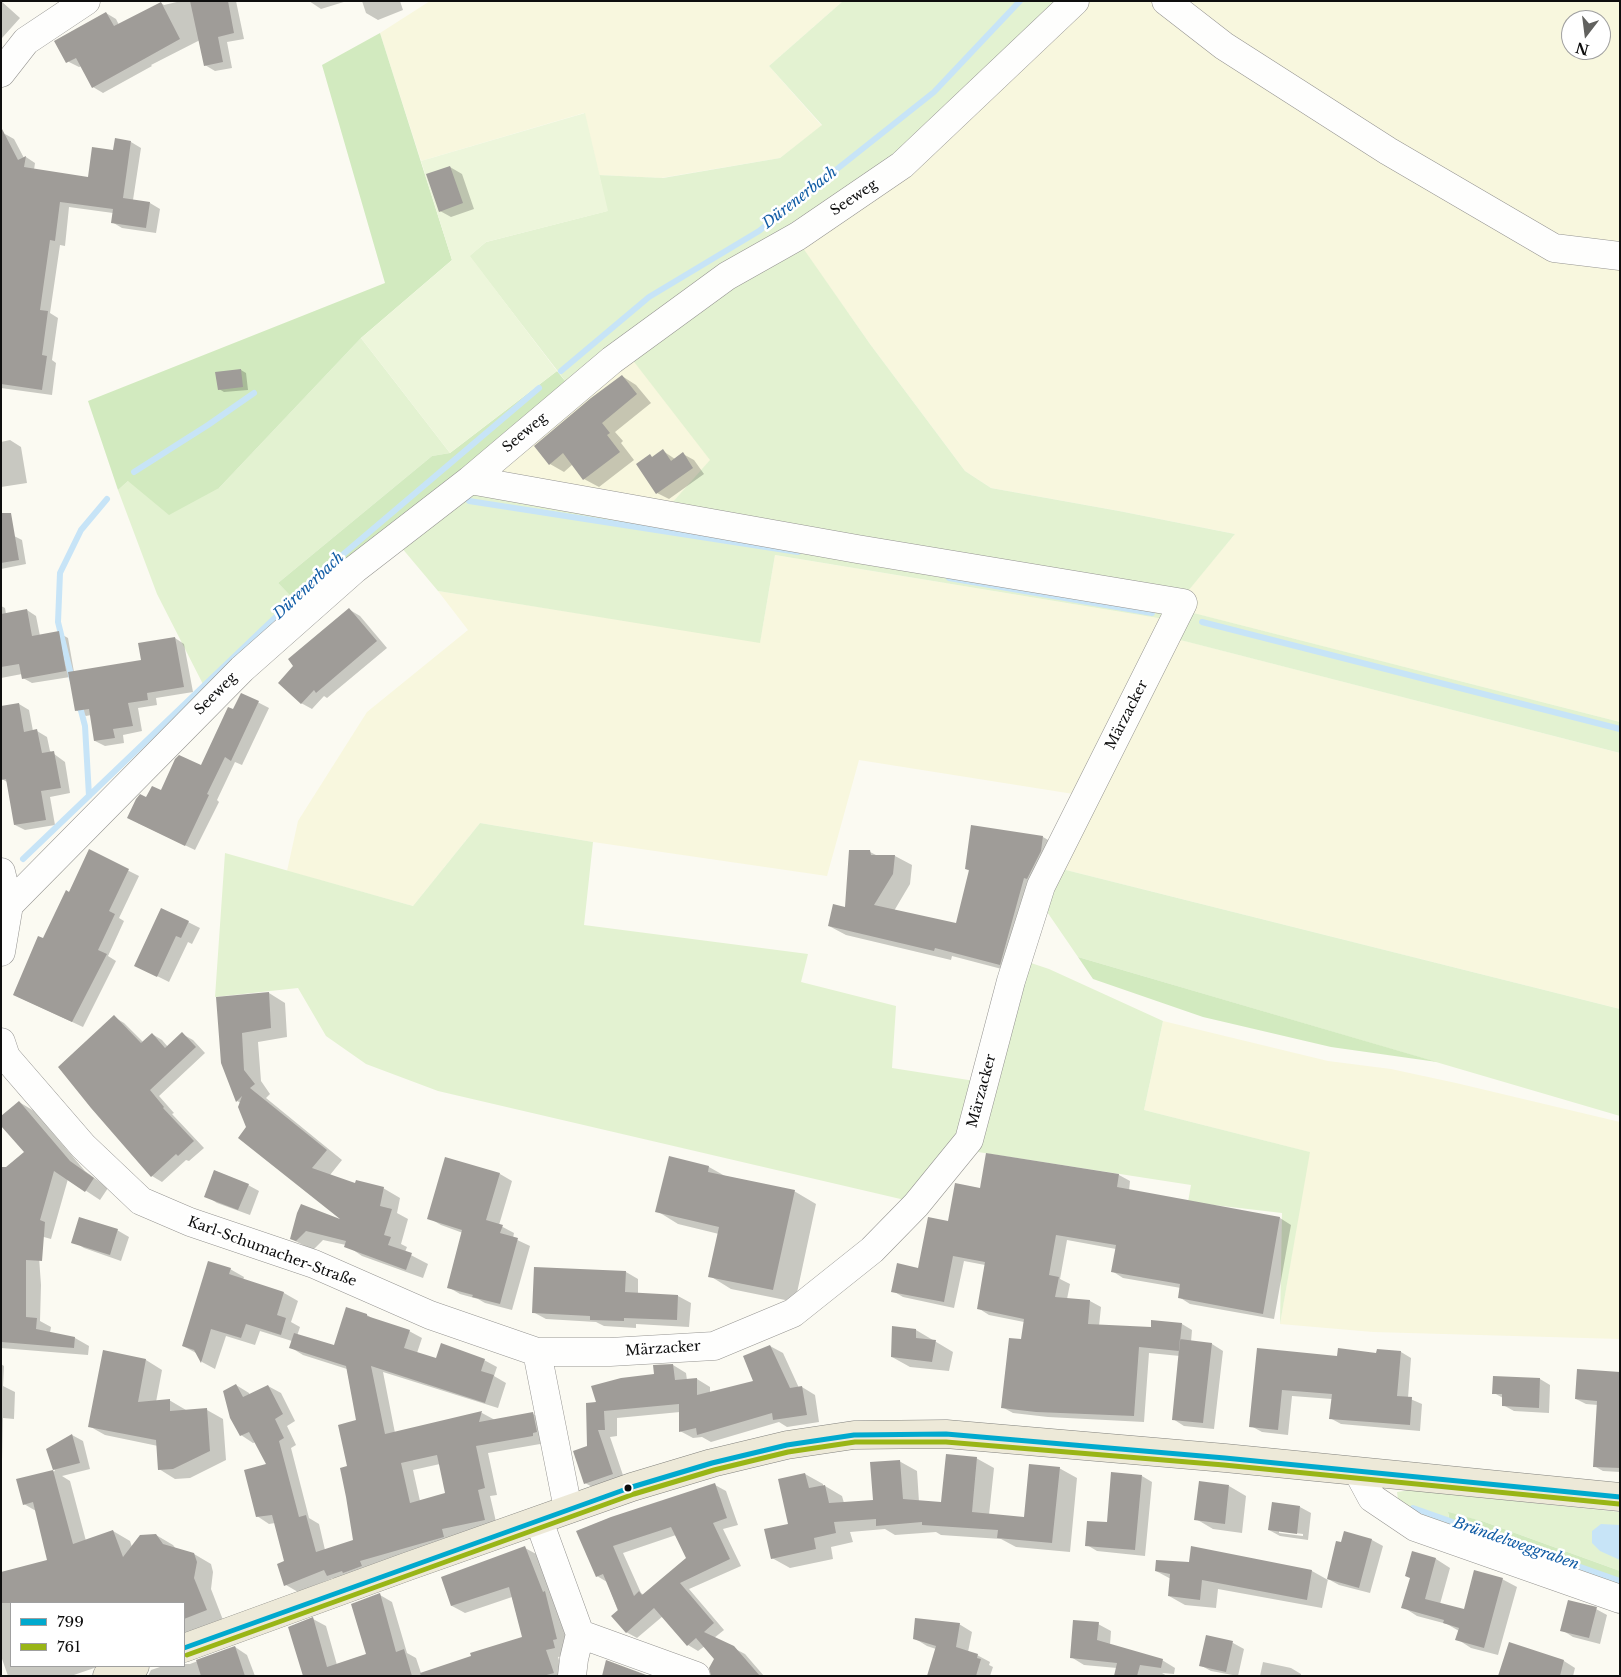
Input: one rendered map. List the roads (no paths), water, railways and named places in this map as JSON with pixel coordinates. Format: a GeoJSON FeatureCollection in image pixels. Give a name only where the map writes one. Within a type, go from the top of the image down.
{"type":"FeatureCollection","features":[{"type":"Feature","properties":{"kind":"main road"},"geometry":{"type":"LineString","coordinates":[[185,1648],[632,1487],[787,1445],[854,1435],[946,1434],[1620,1497]]}},
{"type":"Feature","properties":{"kind":"main road"},"geometry":{"type":"LineString","coordinates":[[107,1676],[132,1667]]}},
{"type":"Feature","properties":{"kind":"street"},"geometry":{"type":"LineString","coordinates":[[1,73],[26,41],[86,1]]}},
{"type":"Feature","properties":{"kind":"street","name":"Seeweg"},"geometry":{"type":"LineString","coordinates":[[5,905],[242,669],[355,569],[470,480],[612,360],[719,282],[798,236],[902,165],[1075,1]]}},
{"type":"Feature","properties":{"kind":"street"},"geometry":{"type":"LineString","coordinates":[[1166,1],[1224,46],[1388,151],[1554,248],[1620,256]]}},
{"type":"Feature","properties":{"kind":"street","name":"Märzacker"},"geometry":{"type":"LineString","coordinates":[[470,480],[857,549],[1183,603],[1041,886],[1011,981],[969,1140],[916,1205],[872,1250],[793,1313],[714,1346],[610,1352],[537,1352]]}},
{"type":"Feature","properties":{"kind":"street"},"geometry":{"type":"LineString","coordinates":[[1,872],[5,905],[1,952]]}},
{"type":"Feature","properties":{"kind":"street","name":"Karl-Schumacher-Straße"},"geometry":{"type":"LineString","coordinates":[[3,1054],[83,1146],[141,1201],[190,1222],[314,1264],[430,1315],[537,1352]]}},
{"type":"Feature","properties":{"kind":"street"},"geometry":{"type":"LineString","coordinates":[[537,1352],[568,1509]]}},
{"type":"Feature","properties":{"kind":"street"},"geometry":{"type":"LineString","coordinates":[[1358,1472],[1372,1498],[1415,1527],[1620,1599]]}},
{"type":"Feature","properties":{"kind":"street"},"geometry":{"type":"LineString","coordinates":[[539,1521],[580,1634],[572,1676]]}},
{"type":"Feature","properties":{"kind":"street"},"geometry":{"type":"LineString","coordinates":[[580,1634],[696,1676]]}},
{"type":"Feature","properties":{"kind":"water"},"geometry":{"type":"Polygon","coordinates":[[[1601,1524],[1620,1525],[1620,1560],[1600,1551],[1592,1543],[1592,1531],[1601,1524]]]}},
{"type":"Feature","properties":{"kind":"waterway","name":"Dürenerbach"},"geometry":{"type":"LineString","coordinates":[[561,371],[649,297],[759,231],[934,92],[1020,1]]}},
{"type":"Feature","properties":{"kind":"waterway","name":"Dürenerbach"},"geometry":{"type":"LineString","coordinates":[[23,859],[327,568],[539,388]]}},
{"type":"Feature","properties":{"kind":"waterway","name":"Dürenerbach"},"geometry":{"type":"LineString","coordinates":[[134,472],[254,393]]}},
{"type":"Feature","properties":{"kind":"waterway","name":"Dürenerbach"},"geometry":{"type":"LineString","coordinates":[[72,679],[58,622],[60,573],[81,530],[107,499]]}},
{"type":"Feature","properties":{"kind":"waterway"},"geometry":{"type":"LineString","coordinates":[[469,501],[798,552]]}},
{"type":"Feature","properties":{"kind":"waterway"},"geometry":{"type":"LineString","coordinates":[[949,578],[1152,613]]}},
{"type":"Feature","properties":{"kind":"waterway"},"geometry":{"type":"LineString","coordinates":[[1202,622],[1620,729]]}},
{"type":"Feature","properties":{"kind":"waterway","name":"Dürenerbach"},"geometry":{"type":"LineString","coordinates":[[79,703],[85,726],[89,796]]}},
{"type":"Feature","properties":{"kind":"waterway","name":"Bründelweggraben"},"geometry":{"type":"LineString","coordinates":[[1413,1508],[1620,1581]]}}]}
